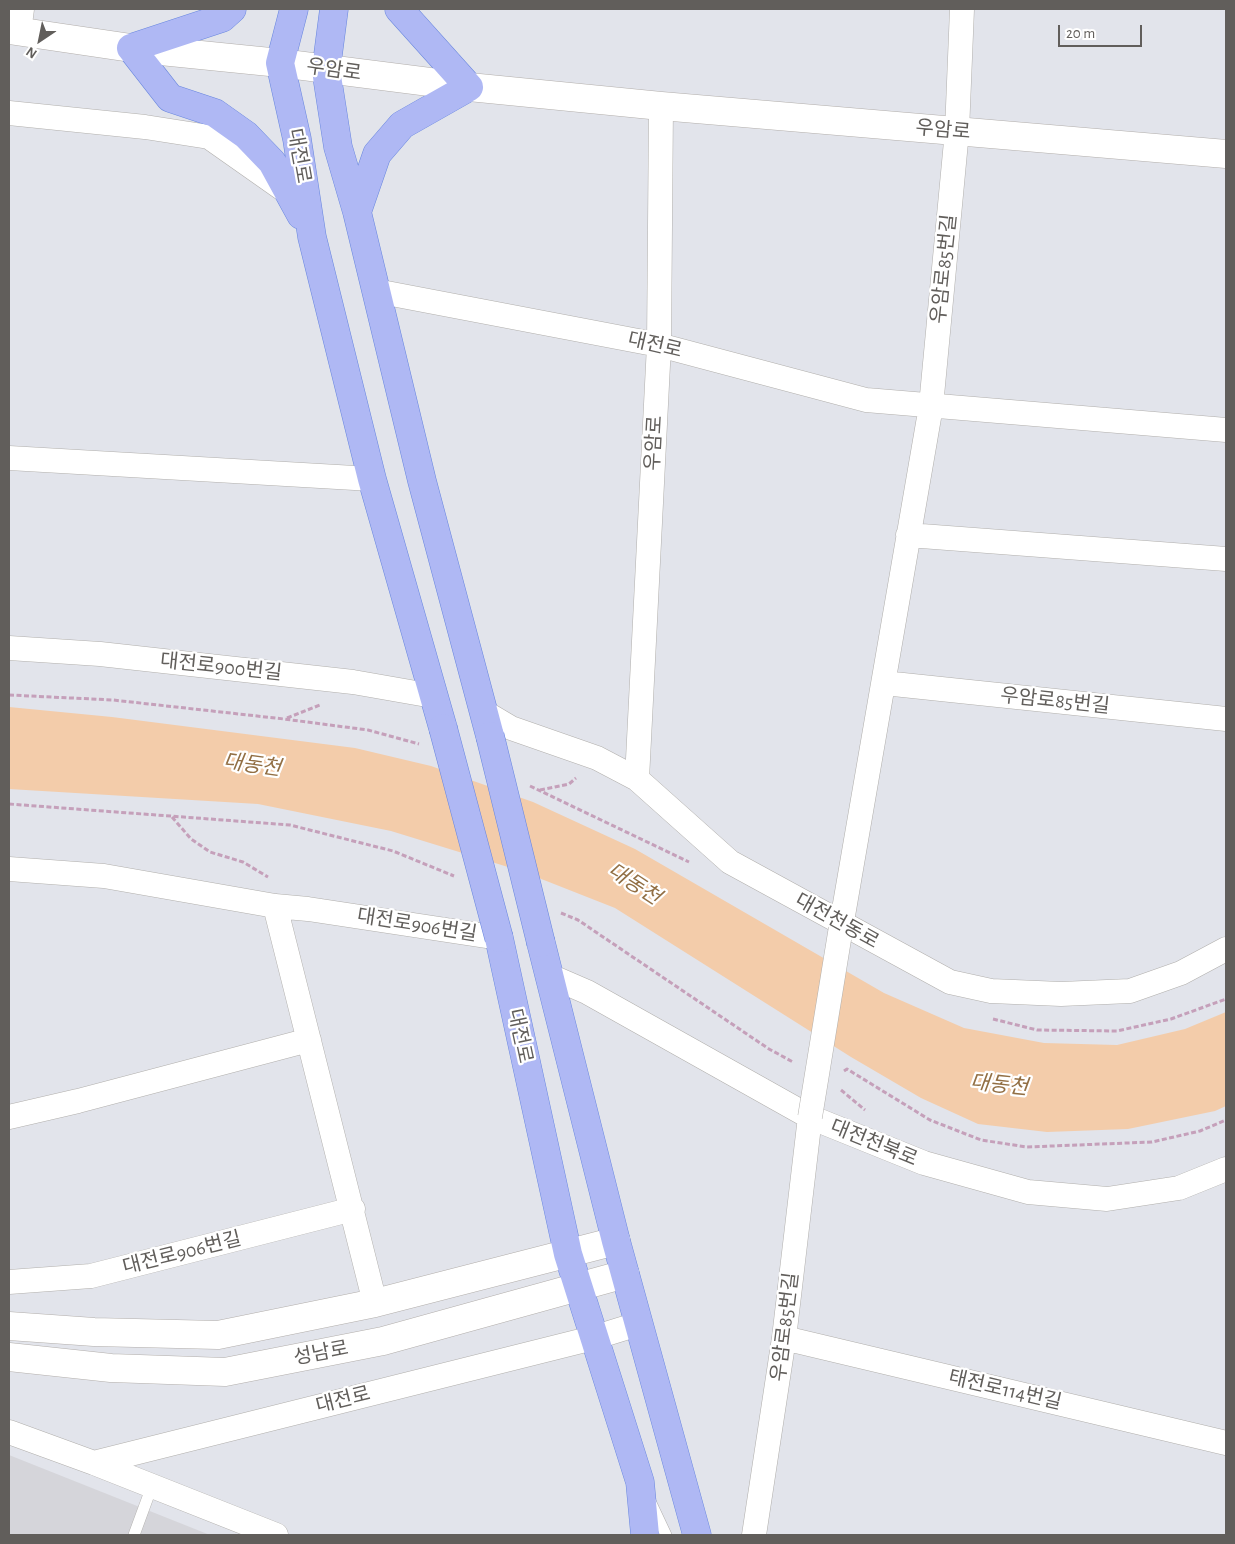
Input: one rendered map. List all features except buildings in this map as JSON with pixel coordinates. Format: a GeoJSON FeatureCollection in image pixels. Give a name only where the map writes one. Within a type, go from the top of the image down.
{"type":"FeatureCollection","features":[{"type":"Feature","properties":{"kind":"main road"},"geometry":{"type":"LineString","coordinates":[[232,9],[222,18],[131,48],[170,98],[215,113],[246,135],[272,162],[312,237]]}},
{"type":"Feature","properties":{"kind":"main road","name":"대전로"},"geometry":{"type":"LineString","coordinates":[[294,9],[280,63],[297,139],[312,237],[372,479],[433,696],[436,737],[499,938],[568,1254],[640,1482],[645,1535]]}},
{"type":"Feature","properties":{"kind":"main road","name":"대전로"},"geometry":{"type":"LineString","coordinates":[[334,9],[326,70],[338,147],[357,212],[422,481],[487,724],[550,976]]}},
{"type":"Feature","properties":{"kind":"main road"},"geometry":{"type":"LineString","coordinates":[[357,212],[377,154],[402,125],[469,87],[399,9]]}},
{"type":"Feature","properties":{"kind":"main road","name":"우암로"},"geometry":{"type":"LineString","coordinates":[[17,24],[131,48],[280,63],[469,87],[660,106],[1226,154]]}},
{"type":"Feature","properties":{"kind":"main road"},"geometry":{"type":"LineString","coordinates":[[550,976],[616,1241],[697,1535]]}},
{"type":"Feature","properties":{"kind":"main road","name":"성남로"},"geometry":{"type":"LineString","coordinates":[[9,1326],[94,1332],[218,1335],[375,1303],[616,1241]]}},
{"type":"Feature","properties":{"kind":"main road","name":"성남로"},"geometry":{"type":"LineString","coordinates":[[9,1357],[112,1368],[225,1372],[383,1341],[625,1274]]}},
{"type":"Feature","properties":{"kind":"street","name":"우암로85번길"},"geometry":{"type":"LineString","coordinates":[[754,1535],[784,1338],[810,1117],[931,406],[958,132],[962,9]]}},
{"type":"Feature","properties":{"kind":"street","name":"우암로"},"geometry":{"type":"LineString","coordinates":[[637,779],[658,345],[660,106]]}},
{"type":"Feature","properties":{"kind":"street"},"geometry":{"type":"LineString","coordinates":[[9,113],[145,127],[210,137],[291,195]]}},
{"type":"Feature","properties":{"kind":"street","name":"대전로"},"geometry":{"type":"LineString","coordinates":[[376,291],[658,345],[866,400],[931,406]]}},
{"type":"Feature","properties":{"kind":"street"},"geometry":{"type":"LineString","coordinates":[[931,406],[1226,430]]}},
{"type":"Feature","properties":{"kind":"street"},"geometry":{"type":"LineString","coordinates":[[9,458],[372,479]]}},
{"type":"Feature","properties":{"kind":"street"},"geometry":{"type":"LineString","coordinates":[[908,535],[1226,559]]}},
{"type":"Feature","properties":{"kind":"street","name":"대전로900번길"},"geometry":{"type":"LineString","coordinates":[[9,648],[100,654],[353,682],[433,696]]}},
{"type":"Feature","properties":{"kind":"street","name":"우암로85번길"},"geometry":{"type":"LineString","coordinates":[[884,683],[1226,719]]}},
{"type":"Feature","properties":{"kind":"street","name":"대전천동로"},"geometry":{"type":"LineString","coordinates":[[487,724],[511,728],[597,758],[637,779],[730,862],[841,926],[950,982],[992,991],[1061,994],[1130,991],[1181,973],[1226,949]]}},
{"type":"Feature","properties":{"kind":"street","name":"대전로906번길"},"geometry":{"type":"LineString","coordinates":[[9,869],[104,876],[275,906],[308,908],[499,938]]}},
{"type":"Feature","properties":{"kind":"street"},"geometry":{"type":"LineString","coordinates":[[275,906],[353,1209],[375,1303]]}},
{"type":"Feature","properties":{"kind":"street","name":"대전천북로"},"geometry":{"type":"LineString","coordinates":[[550,976],[586,992],[810,1117],[924,1164],[1028,1192],[1107,1199],[1179,1188],[1226,1169]]}},
{"type":"Feature","properties":{"kind":"street"},"geometry":{"type":"LineString","coordinates":[[9,1117],[78,1101],[309,1040]]}},
{"type":"Feature","properties":{"kind":"street","name":"대전로906번길"},"geometry":{"type":"LineString","coordinates":[[9,1282],[91,1276],[353,1209]]}},
{"type":"Feature","properties":{"kind":"street","name":"대전로"},"geometry":{"type":"LineString","coordinates":[[94,1463],[593,1338],[638,1324]]}},
{"type":"Feature","properties":{"kind":"street","name":"태전로114번길"},"geometry":{"type":"LineString","coordinates":[[784,1338],[1226,1443]]}},
{"type":"Feature","properties":{"kind":"street"},"geometry":{"type":"LineString","coordinates":[[9,1432],[94,1463],[276,1535]]}},
{"type":"Feature","properties":{"kind":"lane"},"geometry":{"type":"LineString","coordinates":[[640,1482],[666,1535]]}},
{"type":"Feature","properties":{"kind":"lane"},"geometry":{"type":"LineString","coordinates":[[134,1535],[152,1486]]}},
{"type":"Feature","properties":{"kind":"path"},"geometry":{"type":"LineString","coordinates":[[9,695],[113,700],[436,737]]}},
{"type":"Feature","properties":{"kind":"path"},"geometry":{"type":"LineString","coordinates":[[521,783],[693,864]]}},
{"type":"Feature","properties":{"kind":"path"},"geometry":{"type":"LineString","coordinates":[[9,804],[290,824],[393,851],[460,878]]}},
{"type":"Feature","properties":{"kind":"path"},"geometry":{"type":"LineString","coordinates":[[171,816],[191,839],[210,852],[242,862],[275,882]]}},
{"type":"Feature","properties":{"kind":"path"},"geometry":{"type":"LineString","coordinates":[[553,909],[578,920],[769,1049],[794,1063]]}},
{"type":"Feature","properties":{"kind":"path"},"geometry":{"type":"LineString","coordinates":[[992,1019],[1037,1030],[1117,1032],[1171,1019],[1226,999]]}},
{"type":"Feature","properties":{"kind":"path"},"geometry":{"type":"LineString","coordinates":[[841,1074],[847,1070],[930,1120],[981,1140],[1027,1147],[1152,1142],[1200,1131],[1226,1120]]}},
{"type":"Feature","properties":{"kind":"shaded area"},"geometry":{"type":"Polygon","coordinates":[[[9,1455],[210,1535],[9,1535],[9,1455]]]}},
{"type":"Feature","properties":{"kind":"water","name":"대동천"},"geometry":{"type":"Polygon","coordinates":[[[9,707],[112,717],[355,748],[431,766],[533,802],[635,849],[884,993],[964,1028],[1044,1043],[1117,1045],[1185,1029],[1226,1012],[1226,1106],[1215,1111],[1128,1129],[1047,1132],[978,1124],[921,1098],[851,1057],[615,908],[521,871],[391,831],[258,804],[9,789],[9,707]]]}}]}
